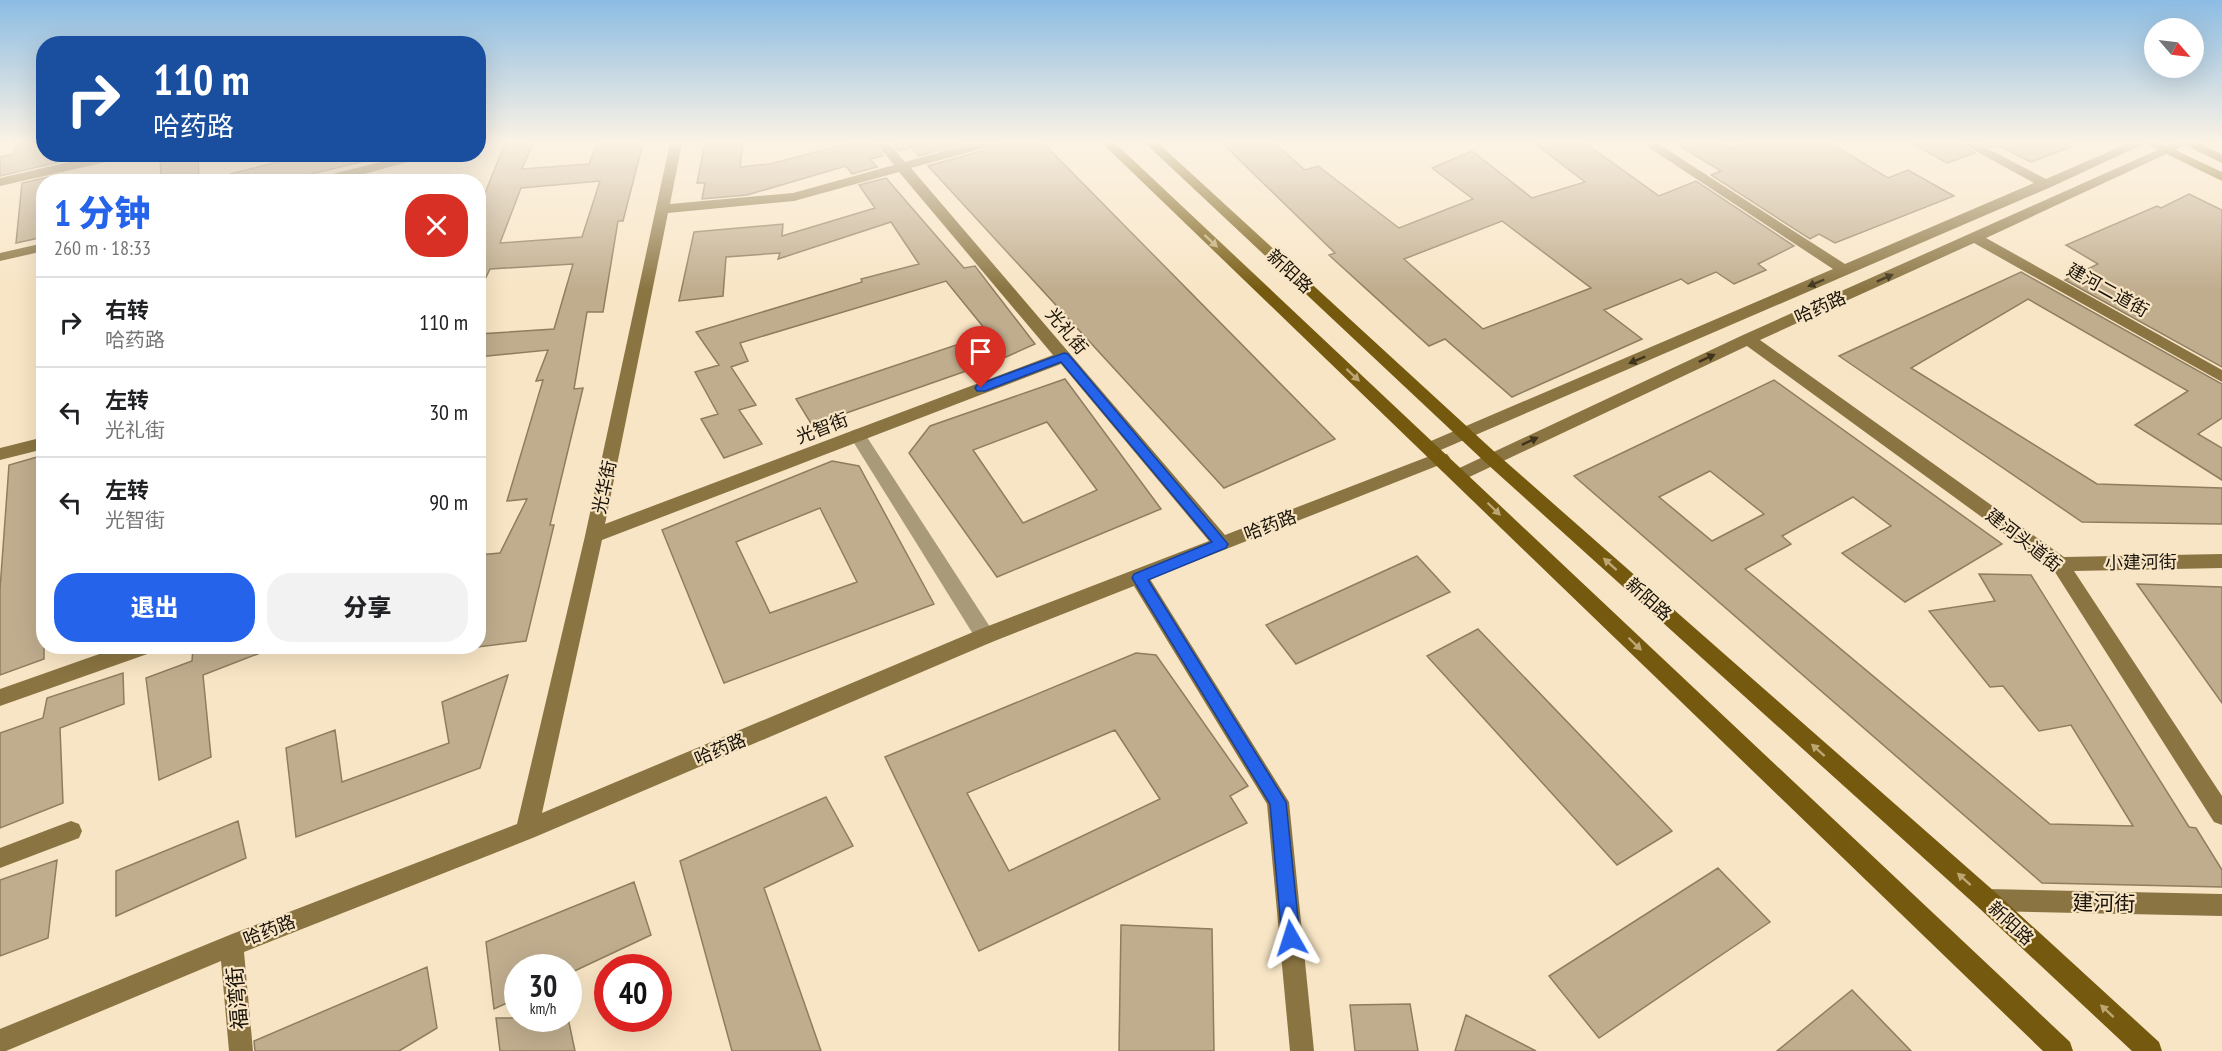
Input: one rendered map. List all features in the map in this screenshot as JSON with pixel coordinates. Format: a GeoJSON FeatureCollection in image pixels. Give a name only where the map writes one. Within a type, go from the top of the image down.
{"type":"FeatureCollection","features":[{"type":"Feature","properties":{"kind":"main road","name":"新阳路"},"geometry":{"type":"LineString","coordinates":[[1160,192],[2061,1051]]}},
{"type":"Feature","properties":{"kind":"main road","name":"新阳路"},"geometry":{"type":"LineString","coordinates":[[1204,192],[1492,459],[1987,900],[2150,1051]]}},
{"type":"Feature","properties":{"kind":"street","name":"光华街"},"geometry":{"type":"LineString","coordinates":[[527,830],[594,536],[666,192]]}},
{"type":"Feature","properties":{"kind":"street"},"geometry":{"type":"LineString","coordinates":[[662,209],[794,197],[812,192]]}},
{"type":"Feature","properties":{"kind":"street","name":"光礼街"},"geometry":{"type":"LineString","coordinates":[[923,192],[1221,544]]}},
{"type":"Feature","properties":{"kind":"street"},"geometry":{"type":"LineString","coordinates":[[1724,192],[1844,270]]}},
{"type":"Feature","properties":{"kind":"street","name":"哈药路"},"geometry":{"type":"LineString","coordinates":[[0,1041],[232,945],[527,830],[985,636],[1139,578],[1221,544],[1435,453],[1466,433],[2025,192]]}},
{"type":"Feature","properties":{"kind":"street","name":"哈药路"},"geometry":{"type":"LineString","coordinates":[[1459,475],[1748,339],[2077,192]]}},
{"type":"Feature","properties":{"kind":"street","name":"建河二道街"},"geometry":{"type":"LineString","coordinates":[[1976,238],[2222,377]]}},
{"type":"Feature","properties":{"kind":"street"},"geometry":{"type":"LineString","coordinates":[[0,257],[36,249]]}},
{"type":"Feature","properties":{"kind":"street","name":"建河头道街"},"geometry":{"type":"LineString","coordinates":[[1748,339],[2060,564],[2222,815]]}},
{"type":"Feature","properties":{"kind":"street","name":"光智街"},"geometry":{"type":"LineString","coordinates":[[594,536],[1064,357]]}},
{"type":"Feature","properties":{"kind":"street"},"geometry":{"type":"LineString","coordinates":[[857,435],[985,636]]}},
{"type":"Feature","properties":{"kind":"street"},"geometry":{"type":"LineString","coordinates":[[0,454],[36,445]]}},
{"type":"Feature","properties":{"kind":"street","name":"小建河街"},"geometry":{"type":"LineString","coordinates":[[2060,564],[2222,561]]}},
{"type":"Feature","properties":{"kind":"street"},"geometry":{"type":"LineString","coordinates":[[1139,578],[1278,802],[1302,1051]]}},
{"type":"Feature","properties":{"kind":"street"},"geometry":{"type":"LineString","coordinates":[[0,698],[124,654]]}},
{"type":"Feature","properties":{"kind":"street"},"geometry":{"type":"LineString","coordinates":[[0,858],[71,831]]}},
{"type":"Feature","properties":{"kind":"street","name":"建河街"},"geometry":{"type":"LineString","coordinates":[[1987,900],[2222,905]]}},
{"type":"Feature","properties":{"kind":"street","name":"福湾街"},"geometry":{"type":"LineString","coordinates":[[232,945],[241,1051]]}},
{"type":"Feature","properties":{"kind":"building"},"geometry":{"type":"Polygon","coordinates":[[[21,192],[36,192],[36,239],[16,243],[21,192]]]}},
{"type":"Feature","properties":{"kind":"building"},"geometry":{"type":"Polygon","coordinates":[[[486,192],[519,192],[500,243],[582,237],[596,192],[630,192],[623,221],[618,221],[603,312],[587,312],[574,389],[583,388],[550,525],[554,525],[526,641],[486,646],[486,554],[500,553],[527,499],[507,501],[543,380],[536,381],[548,350],[486,356],[486,333],[554,329],[573,264],[490,269],[486,277],[486,192]]]}},
{"type":"Feature","properties":{"kind":"building"},"geometry":{"type":"Polygon","coordinates":[[[703,192],[757,192],[747,195],[702,199],[703,192]]]}},
{"type":"Feature","properties":{"kind":"building"},"geometry":{"type":"Polygon","coordinates":[[[864,192],[898,192],[964,268],[975,266],[1035,344],[1006,357],[812,425],[796,399],[989,334],[946,281],[740,343],[748,361],[731,367],[756,405],[739,410],[762,444],[724,458],[701,419],[718,414],[695,372],[719,365],[696,332],[862,282],[861,279],[919,264],[891,222],[778,259],[780,253],[726,257],[723,296],[679,301],[694,232],[783,224],[782,236],[875,208],[864,192]]]}},
{"type":"Feature","properties":{"kind":"building"},"geometry":{"type":"Polygon","coordinates":[[[952,192],[1091,192],[1335,439],[1224,488],[952,192]]]}},
{"type":"Feature","properties":{"kind":"building"},"geometry":{"type":"Polygon","coordinates":[[[1272,192],[1352,192],[1399,228],[1473,199],[1464,192],[1524,192],[1532,198],[1552,192],[1653,192],[1659,196],[1669,192],[1713,192],[1794,246],[1758,264],[1766,270],[1734,284],[1716,272],[1688,284],[1681,279],[1604,310],[1642,339],[1512,397],[1445,339],[1429,346],[1329,255],[1335,253],[1272,192]],[[1502,221],[1404,259],[1483,329],[1591,288],[1502,221]]]}},
{"type":"Feature","properties":{"kind":"building"},"geometry":{"type":"Polygon","coordinates":[[[1737,192],[1947,192],[1954,196],[1835,243],[1819,234],[1810,239],[1737,192]]]}},
{"type":"Feature","properties":{"kind":"building"},"geometry":{"type":"Polygon","coordinates":[[[2189,194],[2222,210],[2222,367],[2065,280],[2098,264],[2066,245],[2157,206],[2161,208],[2189,194]]]}},
{"type":"Feature","properties":{"kind":"building"},"geometry":{"type":"Polygon","coordinates":[[[2021,272],[2222,384],[2222,418],[2198,434],[2222,448],[2222,480],[2135,425],[2188,391],[2028,299],[1911,368],[2097,484],[2222,488],[2222,524],[2082,522],[1839,356],[2021,272]]]}},
{"type":"Feature","properties":{"kind":"building"},"geometry":{"type":"Polygon","coordinates":[[[1065,379],[1161,509],[997,577],[909,453],[930,426],[1065,379]],[[1047,422],[973,450],[1023,523],[1097,490],[1047,422]]]}},
{"type":"Feature","properties":{"kind":"building"},"geometry":{"type":"Polygon","coordinates":[[[1774,380],[2002,544],[1905,602],[1842,553],[1891,526],[1853,497],[1782,536],[1791,544],[1745,569],[2050,824],[2133,826],[2071,725],[2039,731],[2003,686],[1990,687],[1929,611],[1995,601],[1979,574],[2031,575],[2189,827],[2196,828],[2222,870],[2222,887],[2042,883],[1574,476],[1774,380]],[[1710,471],[1659,497],[1712,541],[1764,514],[1710,471]]]}},
{"type":"Feature","properties":{"kind":"building"},"geometry":{"type":"Polygon","coordinates":[[[36,457],[36,654],[44,654],[44,659],[0,675],[0,589],[9,465],[36,457]]]}},
{"type":"Feature","properties":{"kind":"building"},"geometry":{"type":"Polygon","coordinates":[[[832,461],[859,466],[934,604],[724,683],[662,530],[832,461]],[[820,508],[736,542],[770,613],[857,582],[820,508]]]}},
{"type":"Feature","properties":{"kind":"building"},"geometry":{"type":"Polygon","coordinates":[[[1417,556],[1450,592],[1296,664],[1266,625],[1417,556]]]}},
{"type":"Feature","properties":{"kind":"building"},"geometry":{"type":"Polygon","coordinates":[[[2137,584],[2222,587],[2222,703],[2137,584]]]}},
{"type":"Feature","properties":{"kind":"building"},"geometry":{"type":"Polygon","coordinates":[[[1478,629],[1672,831],[1617,865],[1427,656],[1478,629]]]}},
{"type":"Feature","properties":{"kind":"building"},"geometry":{"type":"Polygon","coordinates":[[[1136,653],[1156,655],[1248,786],[1230,796],[1247,823],[979,951],[885,757],[1136,653]],[[1115,730],[967,793],[1009,871],[1160,799],[1115,730]]]}},
{"type":"Feature","properties":{"kind":"building"},"geometry":{"type":"Polygon","coordinates":[[[192,654],[257,654],[203,675],[211,757],[159,780],[146,678],[192,661],[192,654]]]}},
{"type":"Feature","properties":{"kind":"building"},"geometry":{"type":"Polygon","coordinates":[[[123,673],[124,704],[60,728],[63,803],[0,828],[0,733],[43,718],[47,698],[123,673]]]}},
{"type":"Feature","properties":{"kind":"building"},"geometry":{"type":"Polygon","coordinates":[[[508,675],[480,768],[296,837],[286,748],[335,730],[342,782],[449,743],[442,702],[508,675]]]}},
{"type":"Feature","properties":{"kind":"building"},"geometry":{"type":"Polygon","coordinates":[[[826,797],[853,846],[764,888],[821,1051],[732,1051],[680,861],[826,797]]]}},
{"type":"Feature","properties":{"kind":"building"},"geometry":{"type":"Polygon","coordinates":[[[238,821],[246,858],[116,916],[116,871],[238,821]]]}},
{"type":"Feature","properties":{"kind":"building"},"geometry":{"type":"Polygon","coordinates":[[[57,860],[48,938],[0,956],[0,880],[57,860]]]}},
{"type":"Feature","properties":{"kind":"building"},"geometry":{"type":"Polygon","coordinates":[[[1718,868],[1770,922],[1599,1038],[1549,976],[1718,868]]]}},
{"type":"Feature","properties":{"kind":"building"},"geometry":{"type":"Polygon","coordinates":[[[634,882],[651,935],[611,954],[594,954],[594,962],[582,967],[582,954],[504,954],[504,1004],[494,1009],[486,942],[634,882]]]}},
{"type":"Feature","properties":{"kind":"building"},"geometry":{"type":"Polygon","coordinates":[[[1121,925],[1212,929],[1214,1051],[1119,1051],[1121,925]]]}},
{"type":"Feature","properties":{"kind":"building"},"geometry":{"type":"Polygon","coordinates":[[[427,967],[437,1028],[399,1051],[255,1051],[254,1041],[427,967]]]}},
{"type":"Feature","properties":{"kind":"building"},"geometry":{"type":"Polygon","coordinates":[[[1852,990],[1911,1051],[1777,1051],[1852,990]]]}},
{"type":"Feature","properties":{"kind":"building"},"geometry":{"type":"Polygon","coordinates":[[[1410,1004],[1418,1051],[1355,1051],[1350,1005],[1410,1004]]]}},
{"type":"Feature","properties":{"kind":"building"},"geometry":{"type":"Polygon","coordinates":[[[1466,1015],[1536,1051],[1455,1051],[1466,1015]]]}},
{"type":"Feature","properties":{"kind":"building"},"geometry":{"type":"Polygon","coordinates":[[[496,1018],[504,1018],[504,1032],[571,1032],[575,1051],[500,1051],[496,1018]]]}},
{"type":"Feature","properties":{"kind":"route"},"geometry":{"type":"LineString","coordinates":[[981,388],[1064,357],[1221,544],[1139,578],[1278,802],[1291,938]]}}]}
